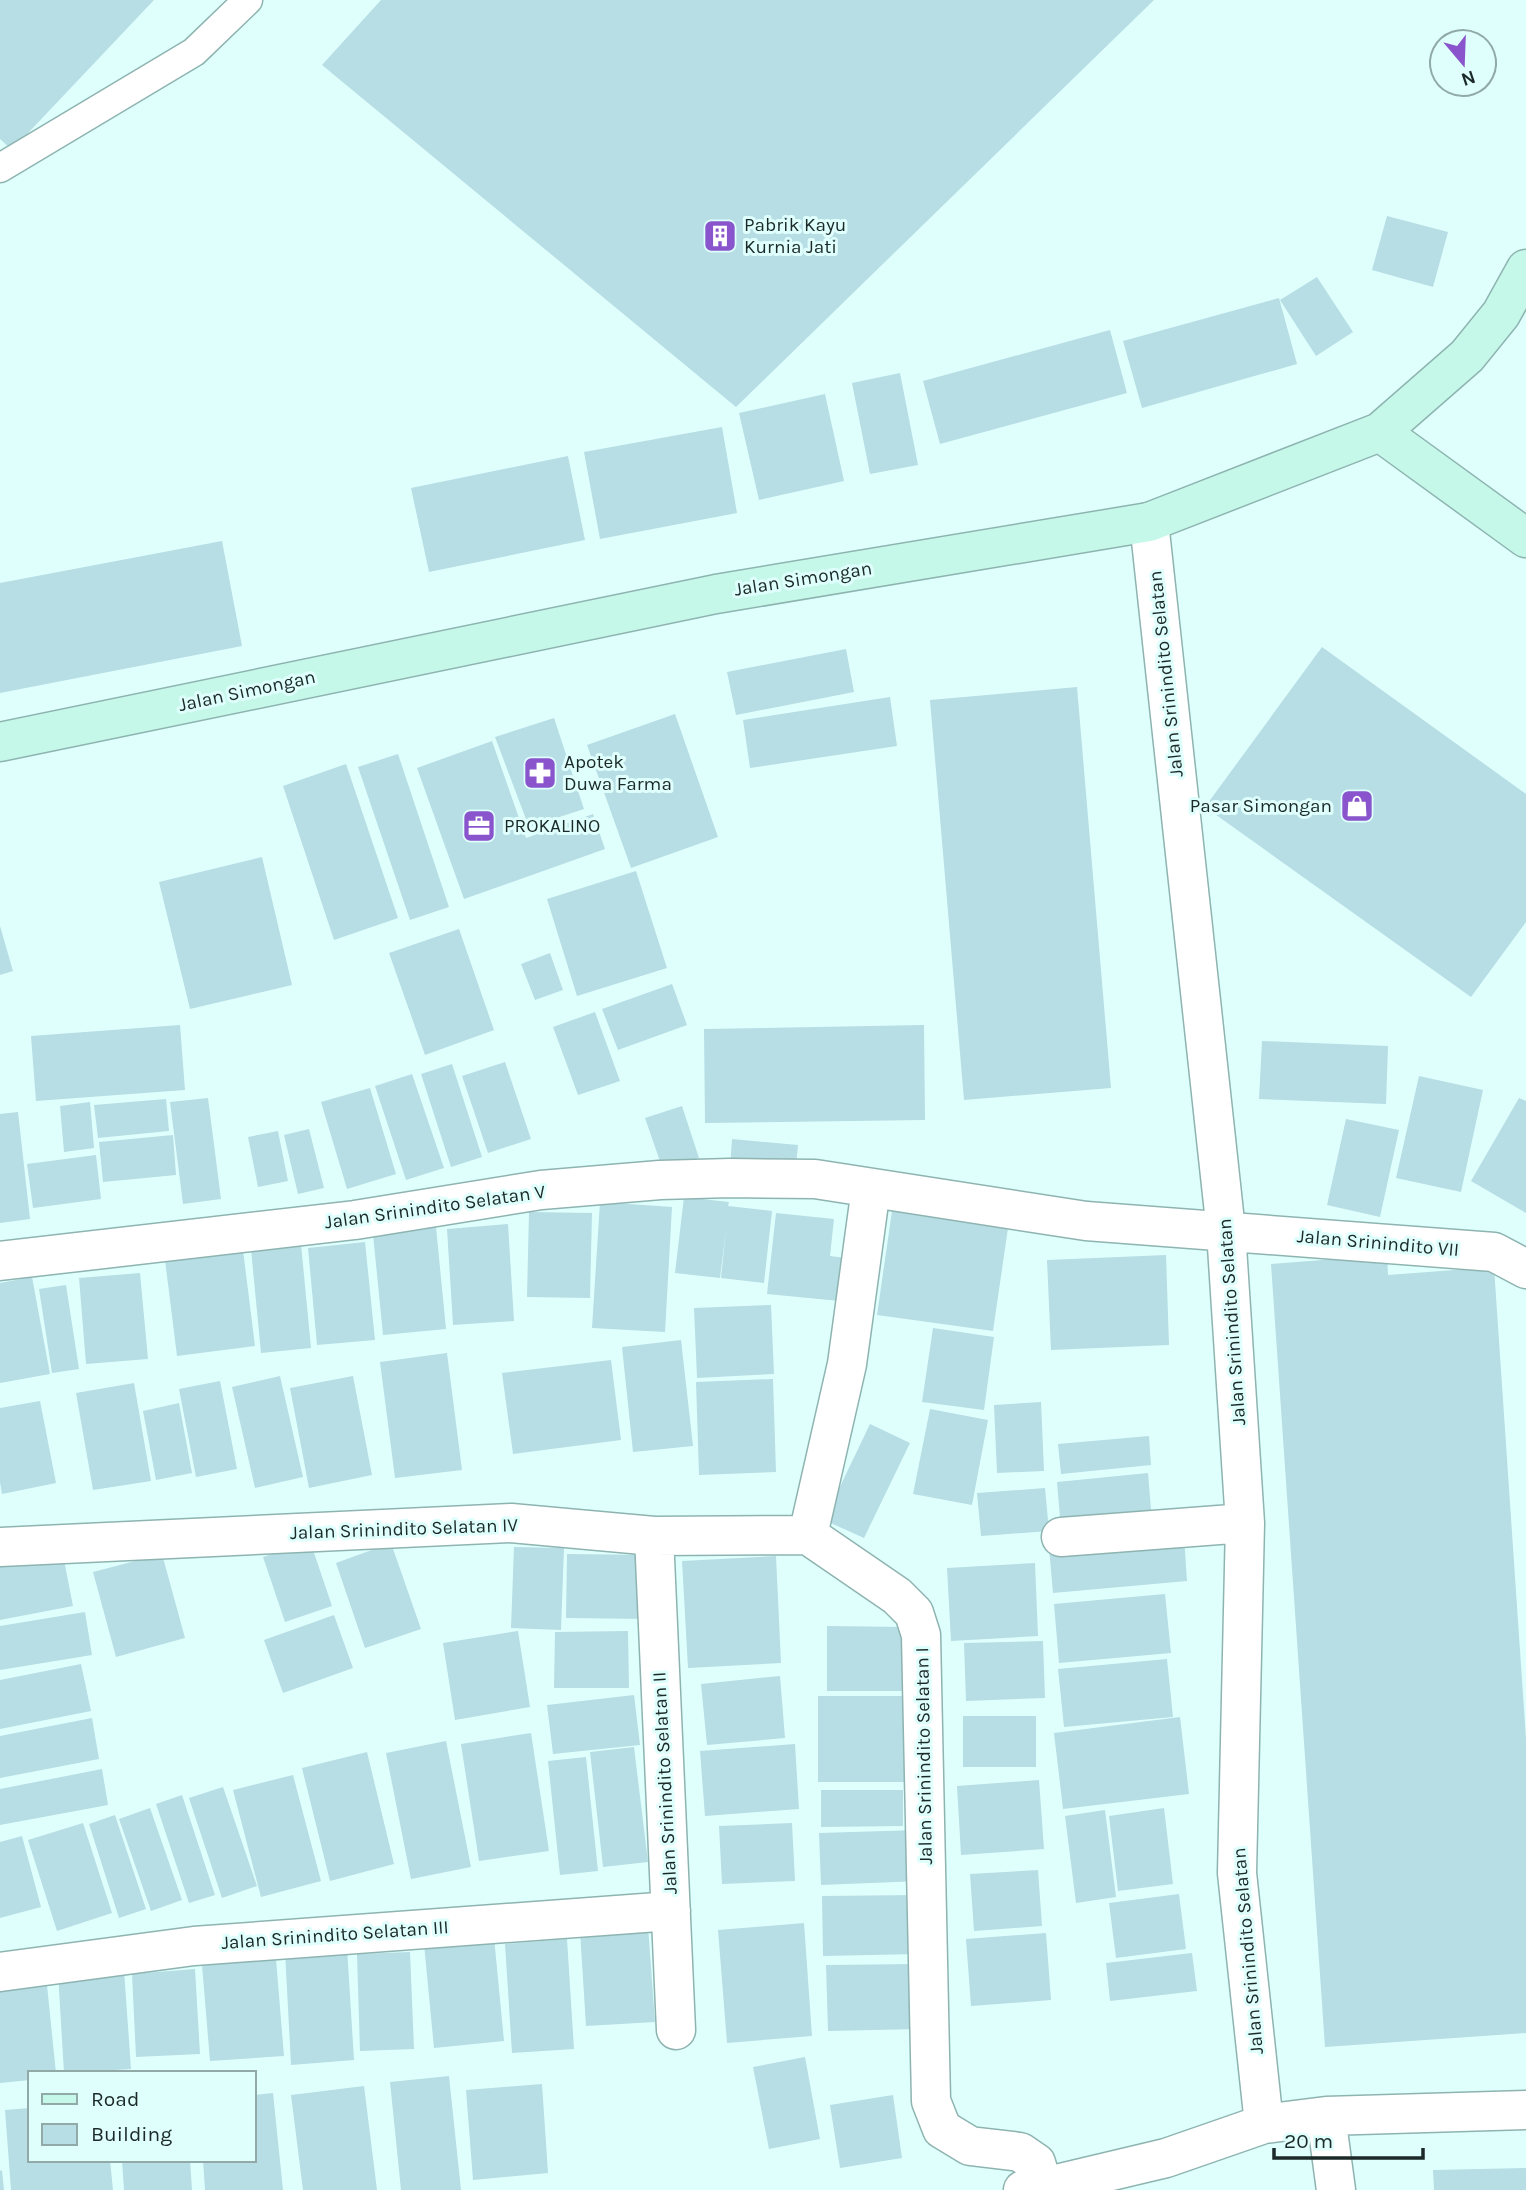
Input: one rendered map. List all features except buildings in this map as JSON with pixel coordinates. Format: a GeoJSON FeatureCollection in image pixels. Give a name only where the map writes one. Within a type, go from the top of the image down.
{"type":"FeatureCollection","features":[{"type":"Feature","properties":{"kind":"main road","name":"Jalan Simongan"},"geometry":{"type":"LineString","coordinates":[[0,742],[716,594],[1149,522],[1380,432],[1467,356],[1501,314],[1526,269]]}},
{"type":"Feature","properties":{"kind":"main road"},"geometry":{"type":"LineString","coordinates":[[1380,432],[1526,538]]}},
{"type":"Feature","properties":{"kind":"street","name":"Jalan Srinindito Selatan"},"geometry":{"type":"LineString","coordinates":[[1149,522],[1226,1231],[1245,1523],[1237,1873],[1264,2124]]}},
{"type":"Feature","properties":{"kind":"street","name":"Jalan Srinindito Selatan V"},"geometry":{"type":"LineString","coordinates":[[0,1261],[355,1220],[541,1190],[647,1181],[730,1178],[815,1179],[1086,1221],[1226,1231]]}},
{"type":"Feature","properties":{"kind":"street"},"geometry":{"type":"LineString","coordinates":[[808,1535],[847,1364],[871,1188]]}},
{"type":"Feature","properties":{"kind":"street","name":"Jalan Srinindito VII"},"geometry":{"type":"LineString","coordinates":[[1226,1231],[1494,1252],[1526,1269]]}},
{"type":"Feature","properties":{"kind":"street","name":"Jalan Srinindito Selatan IV"},"geometry":{"type":"LineString","coordinates":[[0,1547],[511,1523],[654,1536],[808,1535]]}},
{"type":"Feature","properties":{"kind":"street"},"geometry":{"type":"LineString","coordinates":[[1061,1537],[1245,1523]]}},
{"type":"Feature","properties":{"kind":"street","name":"Jalan Srinindito Selatan I"},"geometry":{"type":"LineString","coordinates":[[808,1535],[897,1596],[914,1613],[921,1635],[931,2101],[942,2129],[970,2146],[1020,2152],[1037,2163],[1037,2189]]}},
{"type":"Feature","properties":{"kind":"street","name":"Jalan Srinindito Selatan II"},"geometry":{"type":"LineString","coordinates":[[654,1536],[676,2030]]}},
{"type":"Feature","properties":{"kind":"street","name":"Jalan Srinindito Selatan III"},"geometry":{"type":"LineString","coordinates":[[0,1972],[194,1946],[671,1911]]}},
{"type":"Feature","properties":{"kind":"street"},"geometry":{"type":"LineString","coordinates":[[1037,2189],[1166,2158],[1264,2124],[1326,2116],[1526,2110]]}},
{"type":"Feature","properties":{"kind":"street"},"geometry":{"type":"LineString","coordinates":[[1326,2116],[1336,2190]]}},
{"type":"Feature","properties":{"kind":"lane"},"geometry":{"type":"LineString","coordinates":[[0,167],[194,52],[248,0]]}},
{"type":"Feature","properties":{"kind":"place","name":"Pabrik Kayu Kurnia Jati"},"geometry":{"type":"Point","coordinates":[720,236]}},
{"type":"Feature","properties":{"kind":"place","name":"Apotek Duwa Farma"},"geometry":{"type":"Point","coordinates":[540,773]}},
{"type":"Feature","properties":{"kind":"place","name":"Pasar Simongan"},"geometry":{"type":"Point","coordinates":[1357,806]}},
{"type":"Feature","properties":{"kind":"place","name":"PROKALINO"},"geometry":{"type":"Point","coordinates":[479,826]}}]}
